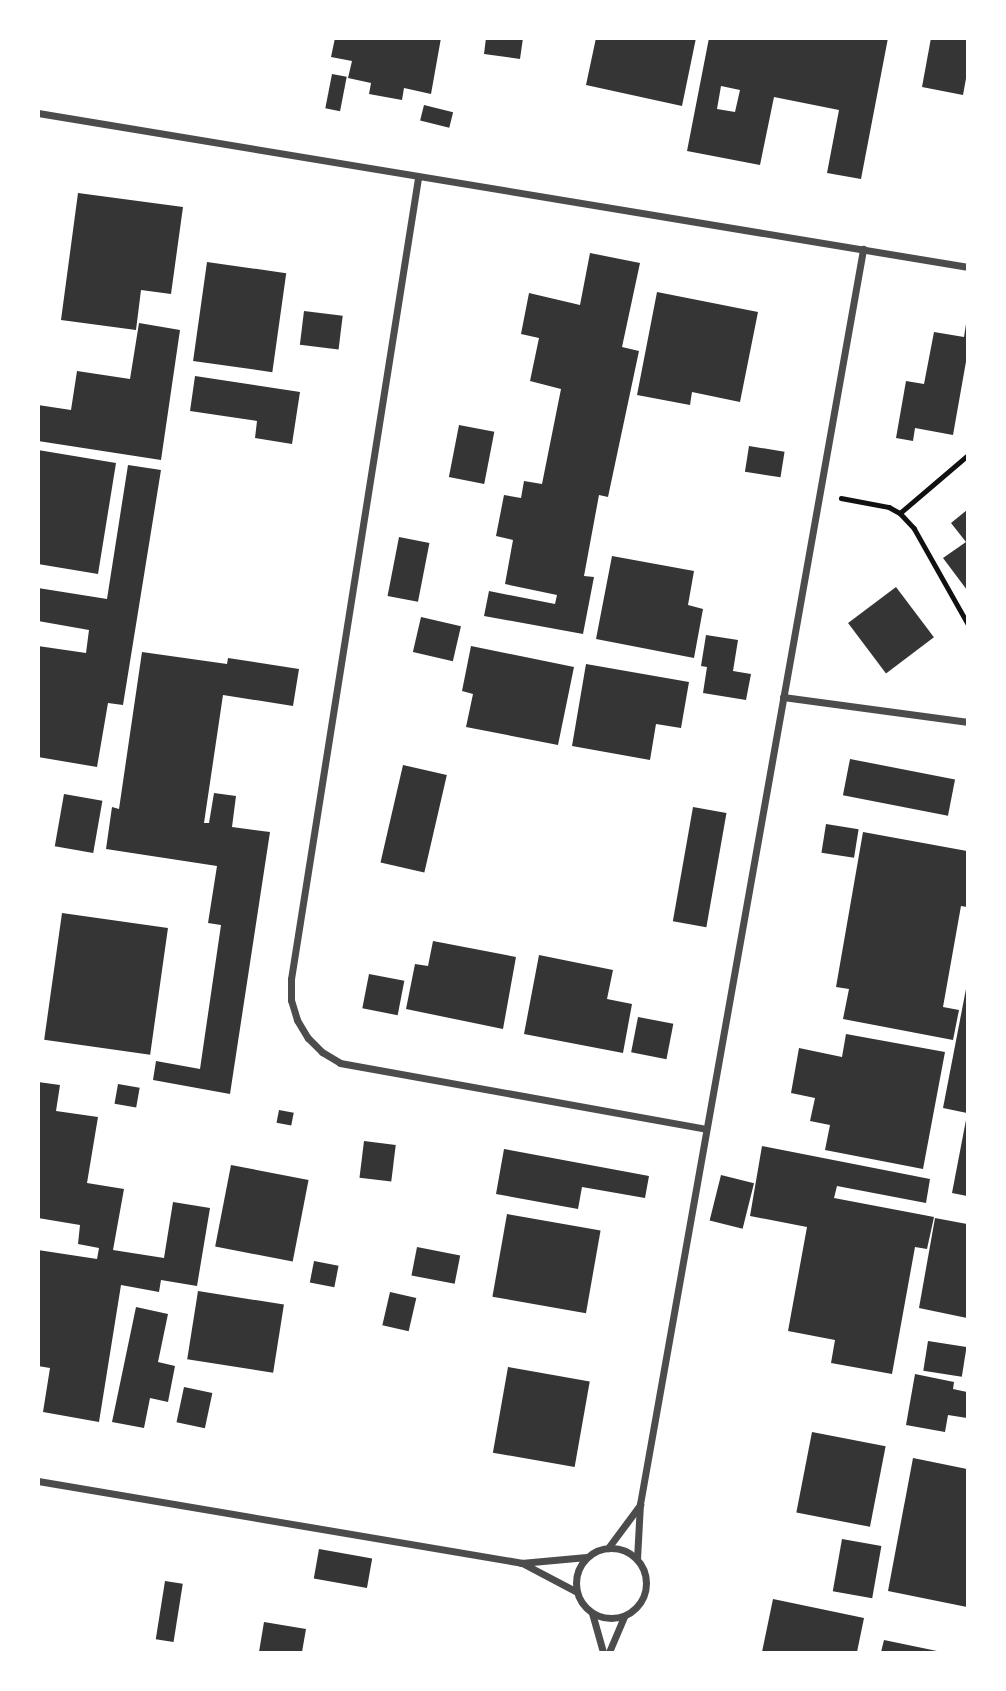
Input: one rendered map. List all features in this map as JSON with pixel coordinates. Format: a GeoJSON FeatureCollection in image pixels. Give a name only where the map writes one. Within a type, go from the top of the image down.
{"type":"FeatureCollection","features":[{"type":"Feature","properties":{"kind":"street"},"geometry":{"type":"LineString","coordinates":[[38,113],[968,267]]}},
{"type":"Feature","properties":{"kind":"street"},"geometry":{"type":"LineString","coordinates":[[418,178],[290,979],[294,1010],[308,1038],[340,1063],[706,1129]]}},
{"type":"Feature","properties":{"kind":"street"},"geometry":{"type":"LineString","coordinates":[[592,1614],[613,1619],[624,1616],[634,1610],[645,1589],[645,1577],[637,1559],[640,1504],[863,249]]}},
{"type":"Feature","properties":{"kind":"street"},"geometry":{"type":"LineString","coordinates":[[783,697],[968,722]]}},
{"type":"Feature","properties":{"kind":"street"},"geometry":{"type":"LineString","coordinates":[[38,1481],[521,1563],[587,1557],[608,1548],[617,1548],[637,1559]]}},
{"type":"Feature","properties":{"kind":"street"},"geometry":{"type":"LineString","coordinates":[[608,1548],[640,1504]]}},
{"type":"Feature","properties":{"kind":"street"},"geometry":{"type":"LineString","coordinates":[[577,1592],[577,1573],[587,1557]]}},
{"type":"Feature","properties":{"kind":"street"},"geometry":{"type":"LineString","coordinates":[[521,1563],[577,1592],[592,1614],[603,1653]]}},
{"type":"Feature","properties":{"kind":"street"},"geometry":{"type":"LineString","coordinates":[[609,1653],[624,1616]]}},
{"type":"Feature","properties":{"kind":"path"},"geometry":{"type":"LineString","coordinates":[[900,513],[968,455]]}},
{"type":"Feature","properties":{"kind":"path"},"geometry":{"type":"LineString","coordinates":[[819,495],[890,507],[900,513],[914,528],[968,624]]}},
{"type":"Feature","properties":{"kind":"building"},"geometry":{"type":"Polygon","coordinates":[[[335,38],[441,38],[431,94],[404,88],[402,100],[369,94],[371,83],[348,78],[352,61],[331,57],[335,38]]]}},
{"type":"Feature","properties":{"kind":"building"},"geometry":{"type":"Polygon","coordinates":[[[486,38],[523,38],[520,59],[484,54],[486,38]]]}},
{"type":"Feature","properties":{"kind":"building"},"geometry":{"type":"Polygon","coordinates":[[[596,38],[696,38],[682,106],[586,85],[596,38]]]}},
{"type":"Feature","properties":{"kind":"building"},"geometry":{"type":"Polygon","coordinates":[[[709,38],[888,38],[861,179],[827,173],[839,110],[774,97],[760,165],[687,151],[709,38]],[[721,86],[717,109],[735,112],[740,90],[721,86]]]}},
{"type":"Feature","properties":{"kind":"building"},"geometry":{"type":"Polygon","coordinates":[[[931,38],[967,38],[967,73],[963,95],[922,87],[931,38]]]}},
{"type":"Feature","properties":{"kind":"building"},"geometry":{"type":"Polygon","coordinates":[[[332,74],[347,77],[340,111],[325,108],[332,74]]]}},
{"type":"Feature","properties":{"kind":"building"},"geometry":{"type":"Polygon","coordinates":[[[424,105],[453,112],[449,128],[420,121],[424,105]]]}},
{"type":"Feature","properties":{"kind":"building"},"geometry":{"type":"Polygon","coordinates":[[[78,193],[183,207],[171,294],[141,290],[136,330],[61,320],[78,193]]]}},
{"type":"Feature","properties":{"kind":"building"},"geometry":{"type":"Polygon","coordinates":[[[590,253],[640,263],[622,347],[639,351],[608,497],[599,495],[584,576],[594,577],[583,634],[484,616],[489,591],[555,604],[557,595],[505,584],[513,540],[496,536],[504,495],[521,498],[524,481],[542,484],[561,389],[530,381],[539,338],[521,334],[529,293],[580,305],[590,253]]]}},
{"type":"Feature","properties":{"kind":"building"},"geometry":{"type":"Polygon","coordinates":[[[207,262],[286,273],[272,372],[193,361],[207,262]]]}},
{"type":"Feature","properties":{"kind":"building"},"geometry":{"type":"Polygon","coordinates":[[[657,292],[758,312],[740,402],[692,392],[690,405],[637,395],[657,292]]]}},
{"type":"Feature","properties":{"kind":"building"},"geometry":{"type":"Polygon","coordinates":[[[304,311],[343,316],[339,349],[300,345],[304,311]]]}},
{"type":"Feature","properties":{"kind":"building"},"geometry":{"type":"Polygon","coordinates":[[[139,323],[180,330],[161,460],[38,441],[38,405],[71,410],[77,371],[130,379],[139,323]]]}},
{"type":"Feature","properties":{"kind":"building"},"geometry":{"type":"Polygon","coordinates":[[[966,324],[967,356],[953,435],[915,428],[913,441],[896,438],[906,381],[924,384],[934,332],[964,337],[966,324]]]}},
{"type":"Feature","properties":{"kind":"building"},"geometry":{"type":"Polygon","coordinates":[[[195,376],[300,392],[292,444],[255,438],[257,421],[190,411],[195,376]]]}},
{"type":"Feature","properties":{"kind":"building"},"geometry":{"type":"Polygon","coordinates":[[[459,425],[494,432],[484,484],[449,477],[459,425]]]}},
{"type":"Feature","properties":{"kind":"building"},"geometry":{"type":"Polygon","coordinates":[[[749,446],[785,452],[780,477],[745,472],[749,446]]]}},
{"type":"Feature","properties":{"kind":"building"},"geometry":{"type":"Polygon","coordinates":[[[38,450],[116,463],[98,574],[38,564],[38,450]]]}},
{"type":"Feature","properties":{"kind":"building"},"geometry":{"type":"Polygon","coordinates":[[[128,465],[161,470],[123,705],[108,703],[97,767],[38,757],[38,646],[86,653],[89,630],[38,621],[38,588],[107,599],[128,465]]]}},
{"type":"Feature","properties":{"kind":"building"},"geometry":{"type":"Polygon","coordinates":[[[967,510],[967,590],[943,558],[966,542],[951,523],[967,510]]]}},
{"type":"Feature","properties":{"kind":"building"},"geometry":{"type":"Polygon","coordinates":[[[399,537],[429,543],[418,602],[388,596],[399,537]]]}},
{"type":"Feature","properties":{"kind":"building"},"geometry":{"type":"Polygon","coordinates":[[[612,556],[694,571],[688,605],[703,609],[694,658],[596,639],[612,556]]]}},
{"type":"Feature","properties":{"kind":"building"},"geometry":{"type":"Polygon","coordinates":[[[896,587],[934,637],[886,673],[848,623],[896,587]]]}},
{"type":"Feature","properties":{"kind":"building"},"geometry":{"type":"Polygon","coordinates":[[[421,617],[461,626],[453,661],[413,652],[421,617]]]}},
{"type":"Feature","properties":{"kind":"building"},"geometry":{"type":"Polygon","coordinates":[[[706,635],[738,640],[733,671],[751,674],[746,700],[703,693],[707,667],[701,666],[706,635]]]}},
{"type":"Feature","properties":{"kind":"building"},"geometry":{"type":"Polygon","coordinates":[[[471,646],[574,667],[558,745],[466,727],[473,694],[462,691],[471,646]]]}},
{"type":"Feature","properties":{"kind":"building"},"geometry":{"type":"Polygon","coordinates":[[[142,652],[227,664],[228,658],[299,669],[293,706],[223,695],[204,823],[209,823],[214,793],[236,796],[232,827],[270,832],[230,1094],[153,1080],[156,1061],[200,1069],[221,925],[208,923],[217,866],[106,849],[112,807],[119,809],[142,652]]]}},
{"type":"Feature","properties":{"kind":"building"},"geometry":{"type":"Polygon","coordinates":[[[586,664],[689,682],[681,728],[656,724],[650,760],[572,746],[586,664]]]}},
{"type":"Feature","properties":{"kind":"building"},"geometry":{"type":"Polygon","coordinates":[[[850,759],[955,779],[948,816],[843,795],[850,759]]]}},
{"type":"Feature","properties":{"kind":"building"},"geometry":{"type":"Polygon","coordinates":[[[403,765],[447,775],[424,873],[381,862],[403,765]]]}},
{"type":"Feature","properties":{"kind":"building"},"geometry":{"type":"Polygon","coordinates":[[[64,794],[102,801],[93,853],[55,846],[64,794]]]}},
{"type":"Feature","properties":{"kind":"building"},"geometry":{"type":"Polygon","coordinates":[[[693,807],[726,813],[706,927],[673,921],[693,807]]]}},
{"type":"Feature","properties":{"kind":"building"},"geometry":{"type":"Polygon","coordinates":[[[826,824],[859,829],[854,858],[821,853],[826,824]]]}},
{"type":"Feature","properties":{"kind":"building"},"geometry":{"type":"Polygon","coordinates":[[[863,832],[967,851],[967,907],[961,906],[943,1007],[959,1010],[953,1040],[843,1019],[849,989],[836,987],[863,832]]]}},
{"type":"Feature","properties":{"kind":"building"},"geometry":{"type":"Polygon","coordinates":[[[62,913],[168,928],[150,1055],[44,1040],[62,913]]]}},
{"type":"Feature","properties":{"kind":"building"},"geometry":{"type":"Polygon","coordinates":[[[433,941],[516,957],[503,1029],[406,1009],[415,964],[428,966],[433,941]]]}},
{"type":"Feature","properties":{"kind":"building"},"geometry":{"type":"Polygon","coordinates":[[[539,955],[613,970],[607,999],[632,1004],[623,1053],[524,1034],[539,955]]]}},
{"type":"Feature","properties":{"kind":"building"},"geometry":{"type":"Polygon","coordinates":[[[369,974],[404,981],[398,1015],[362,1008],[369,974]]]}},
{"type":"Feature","properties":{"kind":"building"},"geometry":{"type":"Polygon","coordinates":[[[967,989],[967,1113],[943,1108],[967,989]]]}},
{"type":"Feature","properties":{"kind":"building"},"geometry":{"type":"Polygon","coordinates":[[[638,1017],[673,1024],[666,1059],[631,1052],[638,1017]]]}},
{"type":"Feature","properties":{"kind":"building"},"geometry":{"type":"Polygon","coordinates":[[[846,1034],[945,1052],[923,1169],[825,1150],[830,1125],[810,1121],[815,1098],[791,1093],[799,1048],[842,1057],[846,1034]]]}},
{"type":"Feature","properties":{"kind":"building"},"geometry":{"type":"Polygon","coordinates":[[[38,1082],[60,1085],[56,1111],[98,1117],[87,1183],[124,1189],[113,1250],[164,1258],[173,1202],[210,1208],[197,1286],[161,1280],[159,1292],[121,1285],[99,1422],[43,1412],[50,1368],[38,1366],[38,1250],[97,1259],[99,1248],[78,1244],[80,1225],[38,1218],[38,1082]]]}},
{"type":"Feature","properties":{"kind":"building"},"geometry":{"type":"Polygon","coordinates":[[[118,1084],[140,1088],[136,1108],[115,1104],[118,1084]]]}},
{"type":"Feature","properties":{"kind":"building"},"geometry":{"type":"Polygon","coordinates":[[[279,1110],[294,1113],[291,1126],[277,1123],[279,1110]]]}},
{"type":"Feature","properties":{"kind":"building"},"geometry":{"type":"Polygon","coordinates":[[[967,1120],[967,1196],[952,1193],[967,1120]]]}},
{"type":"Feature","properties":{"kind":"building"},"geometry":{"type":"Polygon","coordinates":[[[364,1141],[396,1145],[391,1182],[359,1178],[364,1141]]]}},
{"type":"Feature","properties":{"kind":"building"},"geometry":{"type":"Polygon","coordinates":[[[762,1146],[930,1179],[926,1203],[837,1186],[834,1198],[934,1217],[927,1249],[915,1247],[892,1374],[831,1363],[835,1340],[788,1331],[807,1227],[750,1216],[762,1146]]]}},
{"type":"Feature","properties":{"kind":"building"},"geometry":{"type":"Polygon","coordinates":[[[504,1149],[649,1176],[645,1198],[582,1187],[578,1209],[496,1194],[504,1149]]]}},
{"type":"Feature","properties":{"kind":"building"},"geometry":{"type":"Polygon","coordinates":[[[231,1165],[309,1180],[293,1262],[215,1246],[231,1165]]]}},
{"type":"Feature","properties":{"kind":"building"},"geometry":{"type":"Polygon","coordinates":[[[721,1175],[754,1183],[743,1229],[710,1221],[721,1175]]]}},
{"type":"Feature","properties":{"kind":"building"},"geometry":{"type":"Polygon","coordinates":[[[507,1214],[601,1230],[586,1313],[492,1297],[507,1214]]]}},
{"type":"Feature","properties":{"kind":"building"},"geometry":{"type":"Polygon","coordinates":[[[935,1218],[967,1224],[967,1318],[919,1308],[935,1218]]]}},
{"type":"Feature","properties":{"kind":"building"},"geometry":{"type":"Polygon","coordinates":[[[417,1247],[460,1255],[455,1284],[411,1275],[417,1247]]]}},
{"type":"Feature","properties":{"kind":"building"},"geometry":{"type":"Polygon","coordinates":[[[314,1261],[339,1266],[334,1287],[310,1283],[314,1261]]]}},
{"type":"Feature","properties":{"kind":"building"},"geometry":{"type":"Polygon","coordinates":[[[198,1291],[284,1305],[273,1373],[187,1359],[198,1291]]]}},
{"type":"Feature","properties":{"kind":"building"},"geometry":{"type":"Polygon","coordinates":[[[390,1292],[416,1298],[409,1331],[382,1325],[390,1292]]]}},
{"type":"Feature","properties":{"kind":"building"},"geometry":{"type":"Polygon","coordinates":[[[136,1307],[168,1314],[158,1362],[175,1366],[168,1402],[150,1398],[144,1428],[112,1422],[136,1307]]]}},
{"type":"Feature","properties":{"kind":"building"},"geometry":{"type":"Polygon","coordinates":[[[928,1341],[967,1347],[962,1377],[923,1371],[928,1341]]]}},
{"type":"Feature","properties":{"kind":"building"},"geometry":{"type":"Polygon","coordinates":[[[508,1367],[590,1381],[575,1467],[493,1453],[508,1367]]]}},
{"type":"Feature","properties":{"kind":"building"},"geometry":{"type":"Polygon","coordinates":[[[915,1374],[954,1382],[953,1389],[967,1392],[967,1418],[948,1415],[945,1432],[906,1425],[915,1374]]]}},
{"type":"Feature","properties":{"kind":"building"},"geometry":{"type":"Polygon","coordinates":[[[184,1387],[212,1393],[205,1428],[177,1422],[184,1387]]]}},
{"type":"Feature","properties":{"kind":"building"},"geometry":{"type":"Polygon","coordinates":[[[812,1432],[886,1446],[870,1527],[796,1512],[812,1432]]]}},
{"type":"Feature","properties":{"kind":"building"},"geometry":{"type":"Polygon","coordinates":[[[913,1458],[967,1469],[967,1607],[888,1591],[913,1458]]]}},
{"type":"Feature","properties":{"kind":"building"},"geometry":{"type":"Polygon","coordinates":[[[842,1539],[881,1546],[872,1598],[833,1591],[842,1539]]]}},
{"type":"Feature","properties":{"kind":"building"},"geometry":{"type":"Polygon","coordinates":[[[319,1549],[372,1558],[367,1588],[314,1579],[319,1549]]]}},
{"type":"Feature","properties":{"kind":"building"},"geometry":{"type":"Polygon","coordinates":[[[165,1581],[183,1584],[174,1642],[156,1639],[165,1581]]]}},
{"type":"Feature","properties":{"kind":"building"},"geometry":{"type":"Polygon","coordinates":[[[773,1599],[864,1618],[857,1652],[762,1652],[773,1599]]]}},
{"type":"Feature","properties":{"kind":"building"},"geometry":{"type":"Polygon","coordinates":[[[264,1622],[306,1629],[302,1652],[259,1652],[264,1622]]]}},
{"type":"Feature","properties":{"kind":"building"},"geometry":{"type":"Polygon","coordinates":[[[884,1640],[937,1651],[937,1652],[881,1652],[884,1640]]]}}]}
